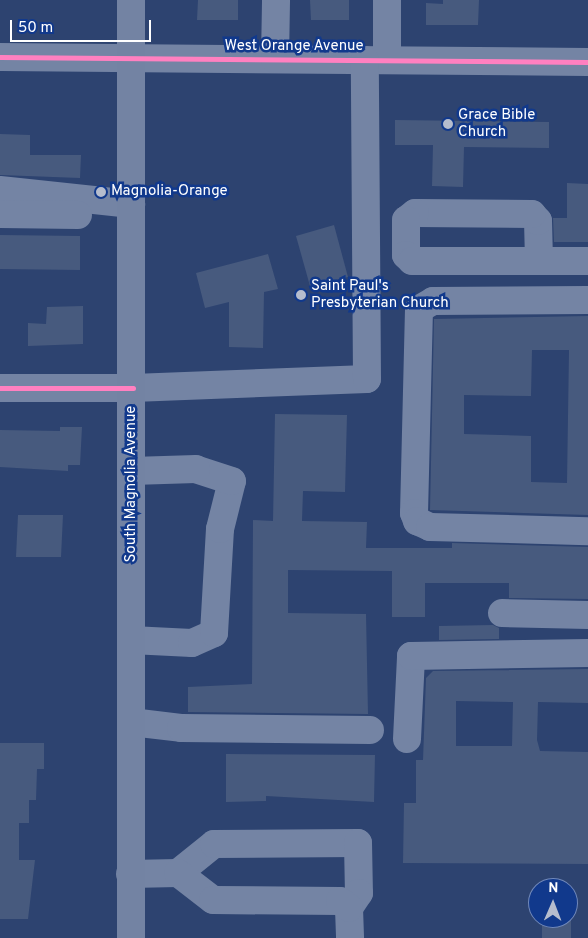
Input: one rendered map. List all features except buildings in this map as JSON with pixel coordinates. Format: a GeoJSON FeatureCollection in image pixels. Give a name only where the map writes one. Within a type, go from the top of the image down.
{"type":"FeatureCollection","features":[{"type":"Feature","properties":{"kind":"main road","name":"South Magnolia Avenue"},"geometry":{"type":"LineString","coordinates":[[130,0],[133,388],[131,938]]}},
{"type":"Feature","properties":{"kind":"street"},"geometry":{"type":"LineString","coordinates":[[275,59],[276,0]]}},
{"type":"Feature","properties":{"kind":"street"},"geometry":{"type":"LineString","coordinates":[[0,388],[133,388],[367,379],[376,60],[387,0]]}},
{"type":"Feature","properties":{"kind":"street","name":"West Orange Avenue"},"geometry":{"type":"LineString","coordinates":[[0,57],[588,62]]}},
{"type":"Feature","properties":{"kind":"street"},"geometry":{"type":"LineString","coordinates":[[0,190],[131,210]]}},
{"type":"Feature","properties":{"kind":"street"},"geometry":{"type":"LineString","coordinates":[[0,214],[131,210]]}},
{"type":"Feature","properties":{"kind":"street"},"geometry":{"type":"LineString","coordinates":[[539,261],[538,221],[532,214],[415,213],[406,220],[406,255],[412,261],[539,261],[588,261]]}},
{"type":"Feature","properties":{"kind":"street"},"geometry":{"type":"LineString","coordinates":[[588,300],[433,301],[419,309],[414,513],[417,522],[430,527],[588,531]]}},
{"type":"Feature","properties":{"kind":"street"},"geometry":{"type":"LineString","coordinates":[[131,640],[192,643],[214,633],[220,529],[232,481],[196,469],[132,471]]}},
{"type":"Feature","properties":{"kind":"street"},"geometry":{"type":"LineString","coordinates":[[502,613],[588,615]]}},
{"type":"Feature","properties":{"kind":"street"},"geometry":{"type":"LineString","coordinates":[[407,739],[411,656],[588,653]]}},
{"type":"Feature","properties":{"kind":"street"},"geometry":{"type":"LineString","coordinates":[[131,722],[182,728],[370,730]]}},
{"type":"Feature","properties":{"kind":"street"},"geometry":{"type":"LineString","coordinates":[[130,874],[178,873],[214,844],[358,843],[359,893],[349,908],[350,938]]}},
{"type":"Feature","properties":{"kind":"street"},"geometry":{"type":"LineString","coordinates":[[178,873],[213,900],[340,901],[349,908]]}},
{"type":"Feature","properties":{"kind":"cycle path"},"geometry":{"type":"LineString","coordinates":[[0,57],[588,62]]}},
{"type":"Feature","properties":{"kind":"cycle path"},"geometry":{"type":"LineString","coordinates":[[0,388],[133,388]]}},
{"type":"Feature","properties":{"kind":"place","name":"Grace Bible Church"},"geometry":{"type":"Point","coordinates":[448,124]}},
{"type":"Feature","properties":{"kind":"place","name":"Magnolia-Orange"},"geometry":{"type":"Point","coordinates":[101,192]}},
{"type":"Feature","properties":{"kind":"place","name":"Saint Paul's Presbyterian Church"},"geometry":{"type":"Point","coordinates":[301,295]}}]}
